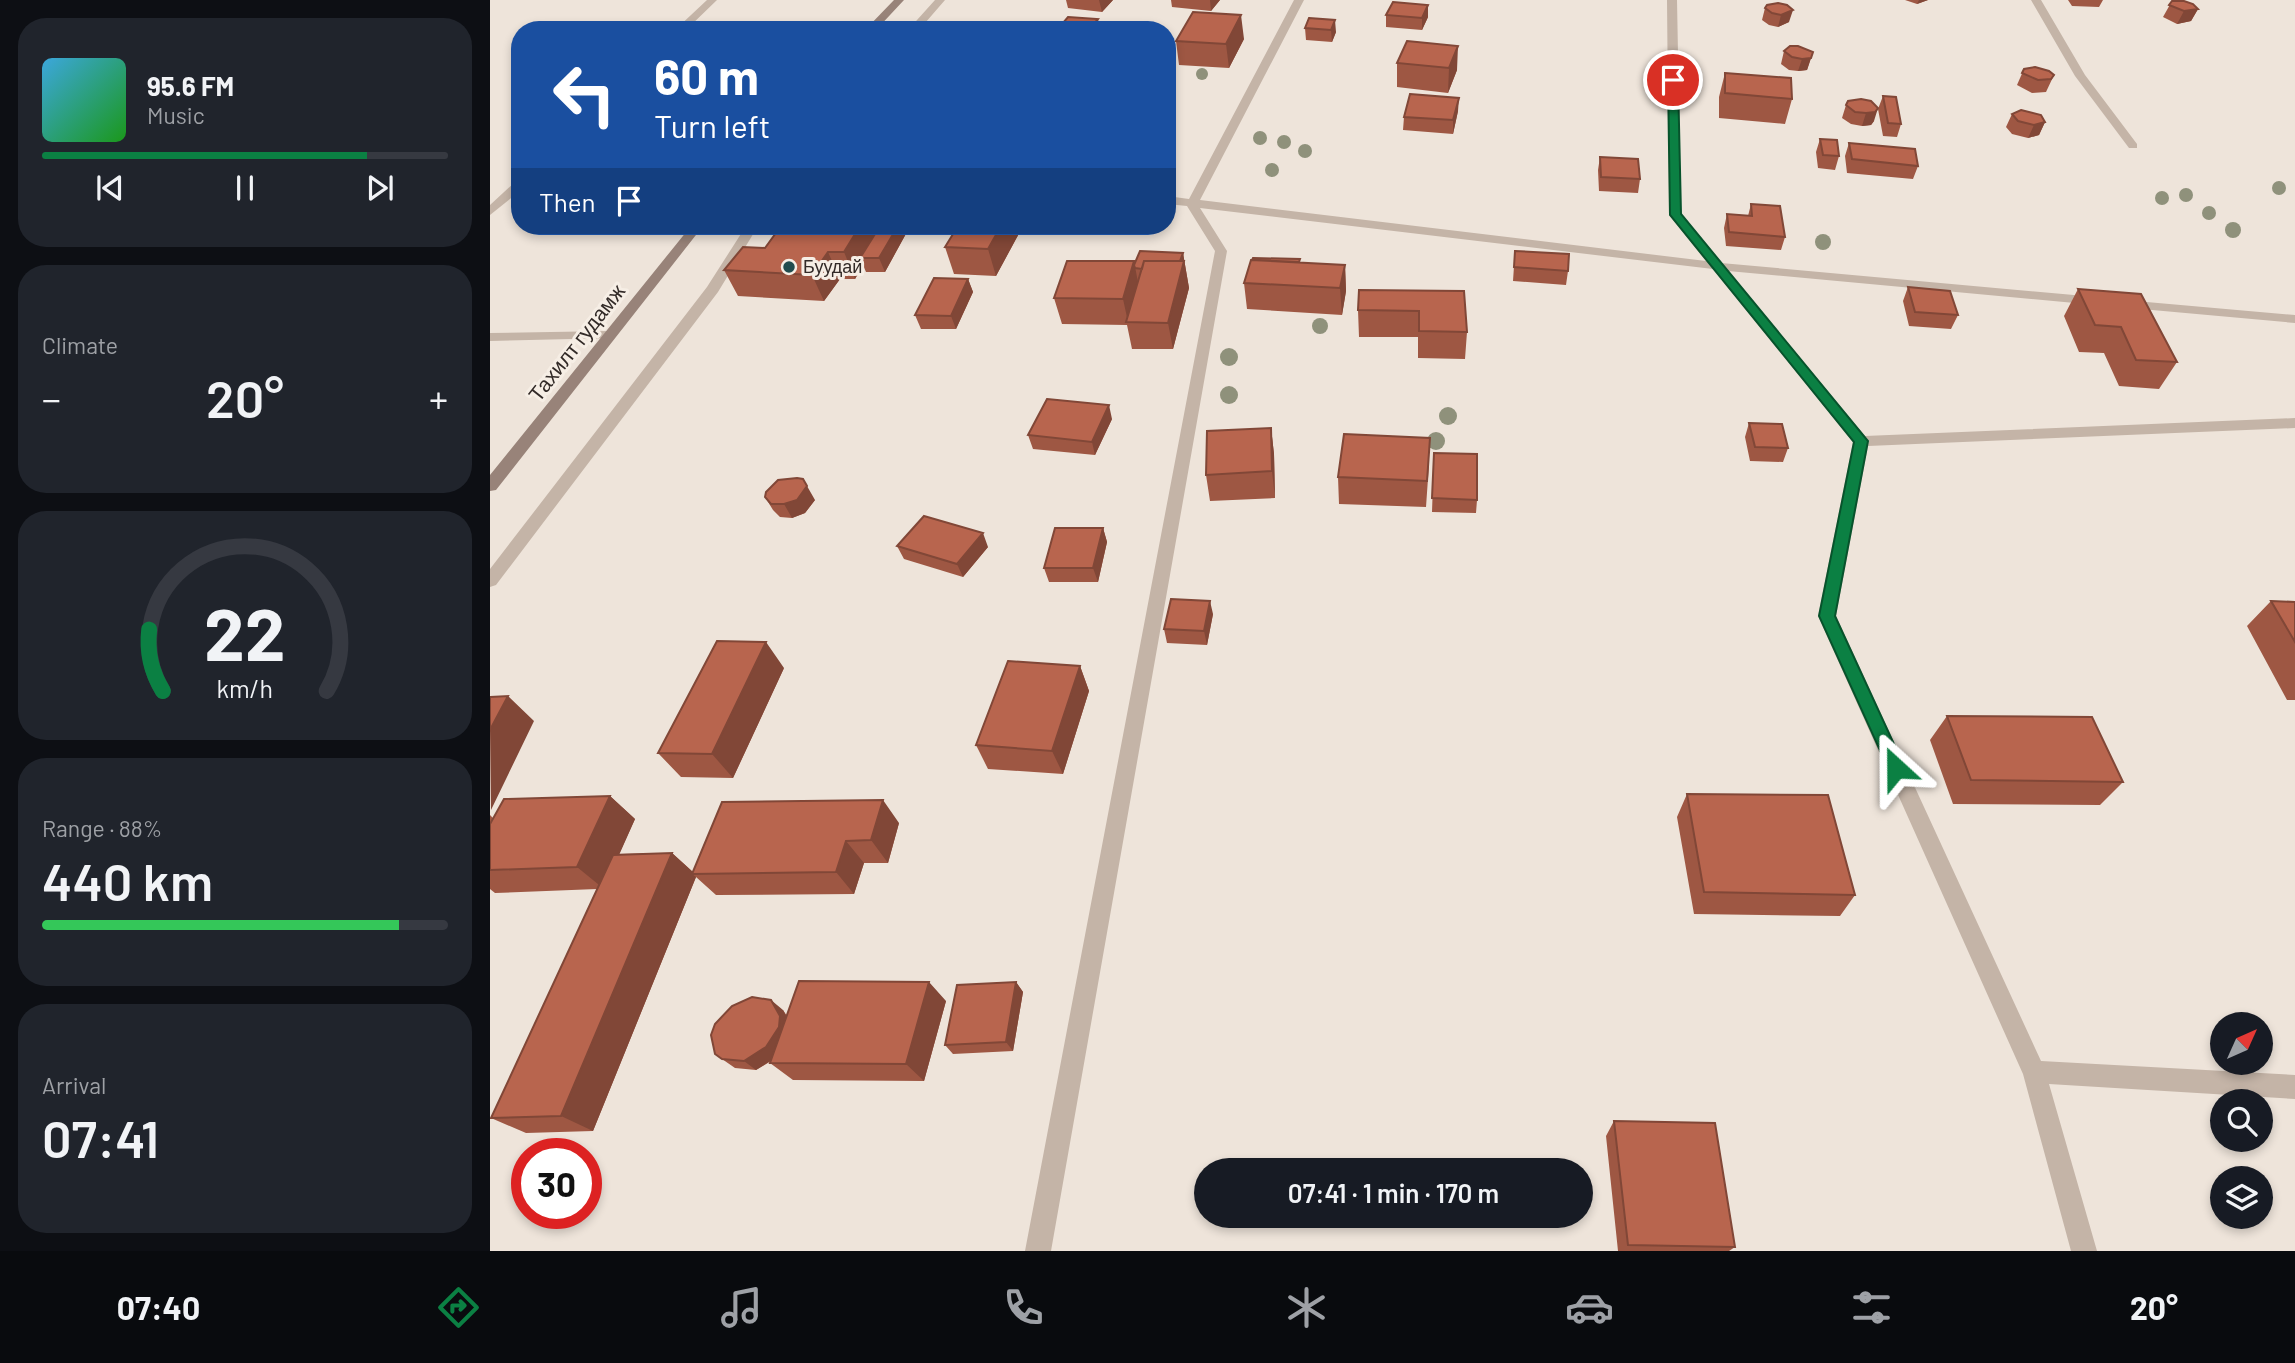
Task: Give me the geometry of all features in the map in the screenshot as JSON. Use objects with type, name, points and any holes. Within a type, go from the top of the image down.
[{"type":"main road","points":[[879,21],[899,0]]},
{"type":"main road","name":"Тахилт гудамж","points":[[490,486],[689,235]]},
{"type":"street","points":[[690,21],[712,0]]},
{"type":"street","points":[[921,21],[940,0]]},
{"type":"street","points":[[1192,204],[1299,0]]},
{"type":"street","points":[[1672,0],[1675,215],[1861,441]]},
{"type":"street","points":[[2036,0],[2080,76],[2133,146]]},
{"type":"street","points":[[490,211],[511,192]]},
{"type":"street","points":[[1176,201],[1716,266],[2295,319]]},
{"type":"street","points":[[1038,1251],[1221,251],[1192,204]]},
{"type":"street","points":[[490,581],[713,289],[746,235]]},
{"type":"street","points":[[490,337],[610,335]]},
{"type":"street","points":[[1861,441],[2295,423]]},
{"type":"street","points":[[1861,441],[1827,616],[2034,1072],[2084,1251]]},
{"type":"street","points":[[2034,1072],[2295,1087]]},
{"type":"building","points":[[2172,1],[2184,1],[2198,9],[2184,11],[2169,5]]},
{"type":"building","points":[[1393,2],[1428,5],[1422,18],[1386,15]]},
{"type":"building","points":[[1778,3],[1793,10],[1781,15],[1765,8]]},
{"type":"building","points":[[1193,12],[1241,15],[1226,44],[1176,41]]},
{"type":"building","points":[[1068,17],[1098,19],[1096,21],[1065,21]]},
{"type":"building","points":[[1309,18],[1335,20],[1331,30],[1305,28]]},
{"type":"building","points":[[1407,41],[1458,46],[1449,68],[1397,63]]},
{"type":"building","points":[[1790,46],[1813,52],[1811,58],[1792,57],[1784,51]]},
{"type":"building","points":[[2035,67],[2054,75],[2051,79],[2038,80],[2022,73],[2024,69]]},
{"type":"building","points":[[1725,73],[1791,78],[1792,99],[1725,93]]},
{"type":"building","points":[[1410,94],[1459,98],[1453,120],[1404,117]]},
{"type":"building","points":[[1883,96],[1896,97],[1901,124],[1888,123]]},
{"type":"building","points":[[1848,101],[1871,101],[1878,108],[1875,112],[1855,112],[1846,105]]},
{"type":"building","points":[[2021,110],[2041,115],[2045,122],[2034,125],[2018,121],[2012,114]]},
{"type":"building","points":[[1820,139],[1837,140],[1839,156],[1823,155]]},
{"type":"building","points":[[1849,143],[1915,149],[1918,166],[1852,159]]},
{"type":"building","points":[[1600,157],[1638,159],[1640,179],[1601,177]]},
{"type":"building","points":[[1751,204],[1780,206],[1785,237],[1729,232],[1727,214],[1752,216]]},
{"type":"building","points":[[774,235],[854,235],[844,252],[828,252],[812,275],[724,270],[743,247],[765,248]]},
{"type":"building","points":[[874,235],[893,235],[879,258],[860,258]]},
{"type":"building","points":[[952,235],[996,235],[988,249],[945,247]]},
{"type":"building","points":[[1140,251],[1183,253],[1180,261],[1144,261],[1142,269],[1135,268],[1134,265]]},
{"type":"building","points":[[1515,251],[1569,254],[1568,271],[1514,267]]},
{"type":"building","points":[[1300,259],[1299,262],[1252,260]]},
{"type":"building","points":[[1251,260],[1345,265],[1340,288],[1244,283]]},
{"type":"building","points":[[1067,261],[1134,261],[1123,299],[1054,298]]},
{"type":"building","points":[[1144,261],[1184,261],[1168,323],[1126,322]]},
{"type":"building","points":[[934,278],[968,279],[951,316],[915,315]]},
{"type":"building","points":[[1908,287],[1950,291],[1958,315],[1915,312]]},
{"type":"building","points":[[2078,289],[2141,294],[2177,362],[2136,360],[2121,327],[2095,325]]},
{"type":"building","points":[[1359,290],[1464,291],[1467,332],[1419,331],[1419,311],[1358,310]]},
{"type":"building","points":[[1047,399],[1109,405],[1092,442],[1028,435]]},
{"type":"building","points":[[1749,423],[1782,424],[1788,448],[1755,447]]},
{"type":"building","points":[[1271,428],[1272,471],[1206,475],[1207,431]]},
{"type":"building","points":[[1344,434],[1430,438],[1427,481],[1338,477]]},
{"type":"building","points":[[1434,453],[1477,454],[1477,500],[1432,498]]},
{"type":"building","points":[[803,479],[807,486],[797,500],[771,504],[765,497],[766,492],[778,480]]},
{"type":"building","points":[[924,516],[983,533],[957,564],[897,546]]},
{"type":"building","points":[[1055,528],[1103,528],[1093,568],[1044,568]]},
{"type":"building","points":[[1171,599],[1210,601],[1204,631],[1164,629]]},
{"type":"building","points":[[2271,601],[2295,602],[2295,642]]},
{"type":"building","points":[[717,641],[766,642],[712,754],[658,753]]},
{"type":"building","points":[[1008,661],[1080,666],[1052,751],[976,745]]},
{"type":"building","points":[[508,696],[490,730],[490,697]]},
{"type":"building","points":[[1947,716],[2092,717],[2123,782],[1971,780]]},
{"type":"building","points":[[1687,794],[1828,795],[1855,895],[1704,892]]},
{"type":"building","points":[[610,796],[577,867],[490,870],[490,824],[504,799]]},
{"type":"building","points":[[883,800],[871,840],[846,841],[836,872],[692,874],[722,802]]},
{"type":"building","points":[[672,853],[561,1116],[491,1118],[613,855]]},
{"type":"building","points":[[799,981],[929,982],[906,1064],[770,1063]]},
{"type":"building","points":[[1016,982],[1006,1042],[945,1045],[957,985]]},
{"type":"building","points":[[752,997],[771,1000],[780,1016],[779,1027],[766,1047],[744,1061],[722,1059],[715,1054],[711,1035],[715,1024],[732,1006]]},
{"type":"building","points":[[1614,1121],[1715,1123],[1735,1247],[1628,1245]]},
{"type":"place","name":"Буудай","points":[[789,267]]},
{"type":"route","points":[[1673,80],[1675,215],[1861,441],[1827,616],[1896,768]]}]
